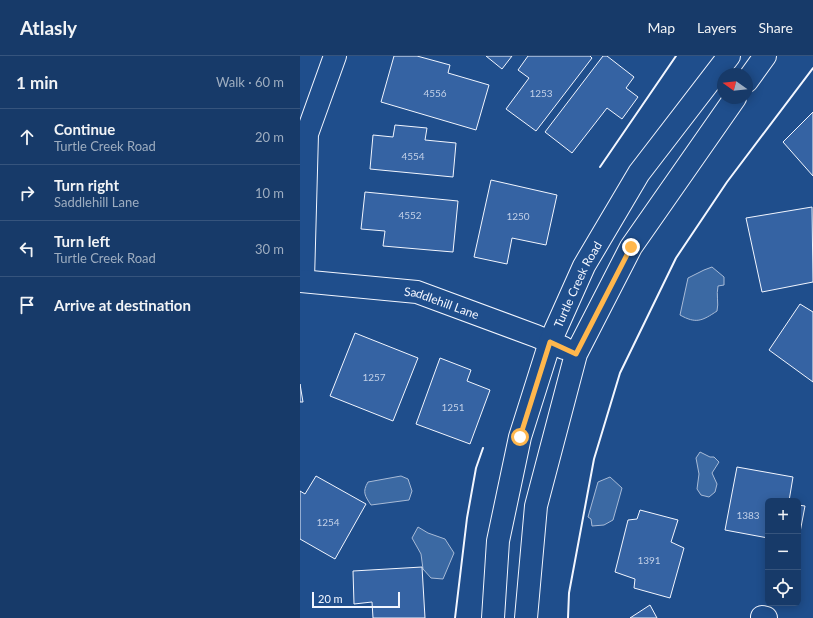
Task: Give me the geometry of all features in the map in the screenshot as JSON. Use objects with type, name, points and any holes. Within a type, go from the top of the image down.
[{"type":"street","points":[[302,280],[307,134],[335,56]]},
{"type":"street","name":"Turtle Creek Road","points":[[493,618],[500,534],[520,437],[550,342],[584,266],[639,173],[729,56]]},
{"type":"street","points":[[753,73],[765,56]]},
{"type":"street","points":[[526,618],[536,506],[576,354],[631,247],[731,104]]},
{"type":"street","name":"Saddlehill Lane","points":[[302,280],[417,292],[550,342],[576,354]]},
{"type":"water","points":[[712,267],[724,277],[724,285],[718,286],[717,311],[699,320],[690,320],[680,315],[688,278]]},
{"type":"water","points":[[700,452],[710,457],[714,457],[719,462],[712,473],[717,484],[715,492],[709,497],[701,495],[697,489],[699,474],[696,458]]},
{"type":"water","points":[[401,476],[408,479],[412,491],[409,500],[371,505],[365,494],[365,489],[368,482]]},
{"type":"water","points":[[610,477],[622,488],[613,520],[604,525],[592,526],[591,519],[588,517],[598,482]]},
{"type":"water","points":[[418,527],[428,533],[445,539],[454,553],[443,579],[431,578],[423,569],[421,554],[412,538]]},
{"type":"building","points":[[394,56],[417,56],[450,65],[448,73],[489,85],[476,130],[381,102]]},
{"type":"building","points":[[486,56],[512,56],[502,69]]},
{"type":"building","points":[[528,56],[590,56],[592,58],[536,131],[506,109],[529,78],[518,70]]},
{"type":"building","points":[[603,56],[607,56],[634,77],[626,88],[638,97],[622,119],[607,108],[572,153],[545,132]]},
{"type":"building","points":[[813,112],[813,176],[783,142]]},
{"type":"building","points":[[395,125],[427,128],[425,140],[456,143],[453,177],[370,169],[373,135],[393,137]]},
{"type":"building","points":[[491,180],[557,195],[546,245],[512,238],[507,264],[474,257]]},
{"type":"building","points":[[365,192],[458,201],[453,252],[383,246],[385,231],[361,229]]},
{"type":"building","points":[[812,207],[813,282],[762,292],[746,218]]},
{"type":"building","points":[[800,304],[813,312],[813,382],[769,350]]},
{"type":"building","points":[[355,333],[418,358],[393,421],[330,396]]},
{"type":"building","points":[[440,358],[471,370],[467,381],[490,390],[470,444],[416,424]]},
{"type":"building","points":[[300,384],[303,402],[300,402]]},
{"type":"building","points":[[737,467],[793,477],[790,498],[765,498],[765,537],[725,530]]},
{"type":"building","points":[[316,476],[366,504],[335,559],[300,539],[300,491],[305,494]]},
{"type":"building","points":[[801,505],[805,506],[801,527]]},
{"type":"building","points":[[640,510],[678,520],[671,542],[684,548],[670,598],[634,588],[635,579],[615,572],[628,520],[637,519]]},
{"type":"building","points":[[422,567],[425,618],[373,618],[372,602],[354,604],[353,571]]},
{"type":"building","points":[[650,605],[657,618],[630,618]]},
{"type":"wall","points":[[600,167],[676,56]]},
{"type":"wall","points":[[568,618],[569,593],[594,459],[620,373],[676,258],[727,182],[813,68]]},
{"type":"wall","points":[[455,618],[467,518],[476,468],[483,448]]},
{"type":"route","points":[[520,437],[550,342],[576,354],[631,247]]}]
